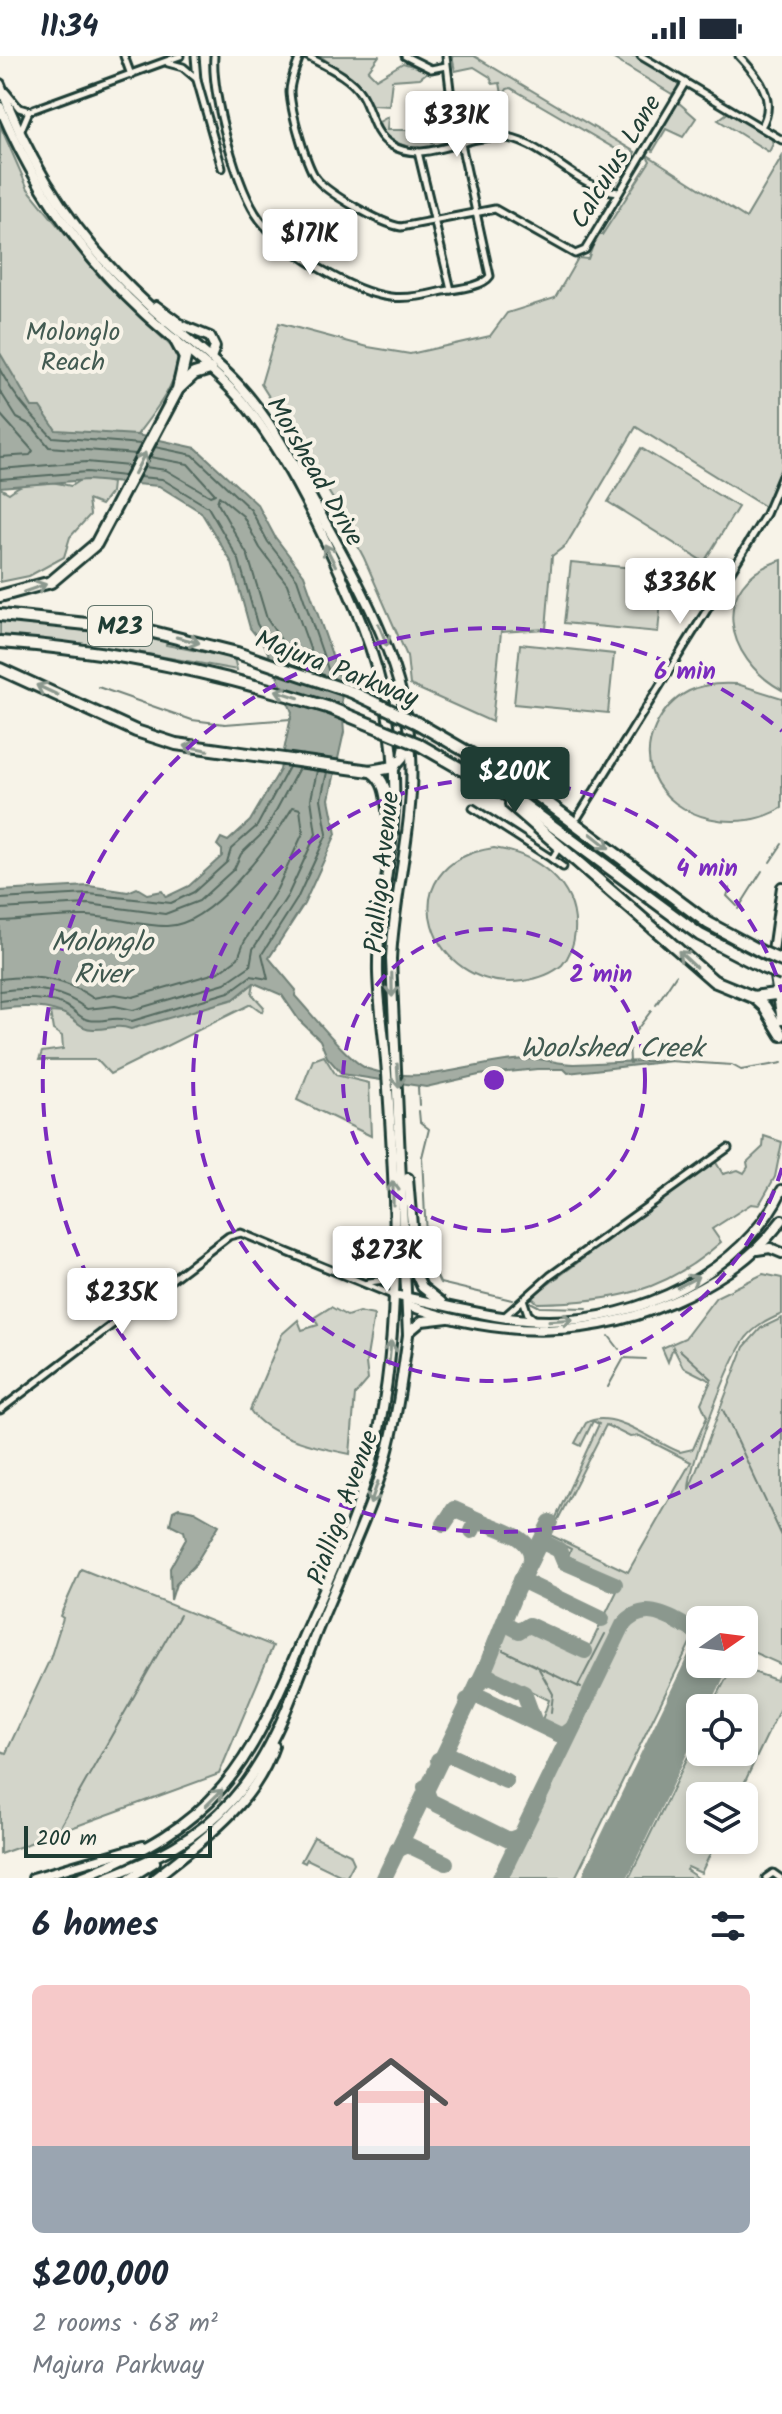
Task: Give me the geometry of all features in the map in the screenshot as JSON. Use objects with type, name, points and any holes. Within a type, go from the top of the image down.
[{"type":"highway","points":[[0,596],[31,590],[67,572],[96,544],[178,389],[185,357],[176,341]]},
{"type":"highway","points":[[178,389],[210,364]]},
{"type":"highway","name":"Majura Parkway","points":[[0,615],[145,630],[237,653],[352,692],[417,723],[521,783],[708,923],[782,961]]},
{"type":"highway","name":"Majura Parkway","points":[[0,642],[148,658],[243,680],[330,708],[418,744],[541,817],[700,935],[762,967],[779,985]]},
{"type":"highway","points":[[0,669],[155,738],[197,749],[394,773]]},
{"type":"highway","points":[[461,767],[545,831],[709,978],[753,997],[765,1007],[782,1035]]},
{"type":"highway","points":[[370,771],[385,787],[386,812],[392,833]]},
{"type":"highway","points":[[753,997],[779,985]]},
{"type":"main road","name":"Morshead Drive","points":[[0,84],[20,135],[58,200],[131,289],[210,364],[267,437],[347,589],[379,679],[394,773]]},
{"type":"main road","name":"Morshead Drive","points":[[0,107],[32,173],[74,236],[127,297],[176,341],[201,361],[231,376],[277,435],[366,599],[388,647],[407,729],[411,768]]},
{"type":"main road","points":[[131,289],[183,326],[210,337],[215,347],[210,364]]},
{"type":"main road","points":[[394,773],[404,754],[407,729]]},
{"type":"main road","name":"Pialligo Avenue","points":[[105,1878],[165,1854],[196,1834],[234,1798],[280,1726],[379,1480],[396,1416],[408,1335],[392,935],[411,768]]},
{"type":"main road","name":"Pialligo Avenue","points":[[78,1878],[133,1855],[188,1821],[224,1788],[248,1757],[283,1686],[340,1552],[369,1471],[386,1386],[393,1295],[389,1106],[378,959],[392,833],[394,773]]},
{"type":"main road","points":[[782,887],[774,929],[782,1020]]},
{"type":"main road","points":[[402,1142],[410,1193],[416,1274],[422,1287],[445,1305]]},
{"type":"main road","points":[[409,1302],[535,1320],[583,1318],[650,1301],[731,1256],[770,1215],[782,1190]]},
{"type":"main road","points":[[393,1295],[452,1317],[537,1331],[608,1325],[645,1314],[707,1284],[757,1250],[781,1226],[770,1215]]},
{"type":"main road","points":[[757,1250],[767,1248],[782,1253]]},
{"type":"main road","points":[[408,1335],[419,1322],[452,1317]]},
{"type":"main road","points":[[155,1878],[206,1840],[233,1812],[266,1765],[280,1726]]},
{"type":"main road","points":[[33,1878],[151,1844]]},
{"type":"main road","points":[[130,1878],[165,1854]]},
{"type":"street","points":[[124,56],[131,75]]},
{"type":"street","points":[[20,135],[23,119],[29,111],[180,56]]},
{"type":"street","points":[[195,56],[197,80],[222,168]]},
{"type":"street","points":[[214,56],[214,88],[218,105],[245,193],[258,217],[285,246],[358,288],[375,294],[418,297],[487,280],[490,268],[446,56]]},
{"type":"street","points":[[300,56],[290,93],[316,178],[386,223],[401,227],[477,212]]},
{"type":"street","points":[[307,56],[347,79],[360,92],[383,139],[399,149],[418,152],[490,137],[512,139],[594,185],[619,192]]},
{"type":"street","points":[[405,56],[431,69],[446,66]]},
{"type":"street","points":[[641,56],[782,140]]},
{"type":"street","points":[[739,56],[769,99],[769,113],[761,128]]},
{"type":"street","points":[[167,63],[183,67],[197,80]]},
{"type":"street","name":"Calculus Lane","points":[[477,212],[499,210],[575,254],[585,250],[685,83]]},
{"type":"street","points":[[0,84],[19,108],[29,111]]},
{"type":"street","points":[[203,100],[218,105]]},
{"type":"street","points":[[418,152],[451,290]]},
{"type":"street","points":[[578,817],[766,514],[782,476]]},
{"type":"street","points":[[473,808],[563,867]]},
{"type":"street","points":[[552,859],[558,849]]},
{"type":"street","points":[[504,1316],[550,1276],[728,1148]]},
{"type":"street","points":[[0,1410],[229,1236],[241,1233],[255,1235],[393,1295]]},
{"type":"street","points":[[364,1282],[384,1280],[393,1271]]},
{"type":"street","points":[[524,1301],[525,1310],[535,1320]]},
{"type":"street","points":[[766,1878],[772,1873],[780,1878]]},
{"type":"green space","points":[[320,56],[379,56],[368,71],[376,79],[403,63],[429,71],[420,78],[392,80],[389,106],[372,105],[355,81]]},
{"type":"green space","points":[[452,56],[474,56],[635,152],[619,186],[611,187],[598,179],[600,176],[615,184],[629,157],[511,88],[507,89],[497,107],[495,96],[502,94],[500,83],[493,84],[490,77],[474,67],[455,71]]},
{"type":"green space","points":[[609,56],[635,56],[677,81],[679,87],[672,94]]},
{"type":"green space","points":[[678,102],[696,118],[683,137],[666,129],[653,151],[650,148]]},
{"type":"green space","points":[[729,112],[771,137],[773,144],[769,152],[718,120]]},
{"type":"green space","points":[[388,117],[387,130],[431,130],[432,144],[432,127],[439,119],[452,120],[456,137],[448,144],[428,149],[407,146],[387,137],[380,130],[379,122]]},
{"type":"green space","name":"Molonglo Reach","points":[[0,125],[28,189],[102,280],[176,351],[177,362],[171,384],[137,435],[0,444]]},
{"type":"green space","points":[[646,154],[746,218],[782,157],[782,465],[765,507],[636,427],[566,545],[552,556],[546,629],[501,632],[492,722],[410,685],[407,656],[364,558],[333,499],[261,384],[279,323],[368,347],[410,354],[490,336],[507,313],[555,298],[578,258],[588,259],[597,235],[602,235],[650,161]]},
{"type":"green space","points":[[641,448],[738,507],[704,562],[608,502]]},
{"type":"green space","points":[[86,476],[112,483],[111,492],[101,505],[88,500],[90,515],[70,537],[64,557],[29,576],[0,582],[0,488],[9,493],[24,484],[38,481],[71,486]]},
{"type":"green space","points":[[782,560],[782,690],[747,660],[732,622],[734,603],[743,585],[758,571]]},
{"type":"green space","points":[[571,562],[664,571],[658,632],[564,623]]},
{"type":"green space","points":[[0,620],[167,641],[166,645],[234,658],[237,670],[137,652],[0,638]]},
{"type":"green space","points":[[520,644],[614,654],[608,713],[514,704]]},
{"type":"green space","points":[[737,684],[782,698],[782,808],[766,816],[729,821],[692,813],[676,804],[653,775],[649,751],[661,716],[679,698],[700,687]]},
{"type":"green space","points":[[494,848],[510,851],[539,865],[552,874],[570,899],[575,931],[571,949],[562,965],[544,976],[523,981],[490,980],[463,968],[444,949],[432,925],[430,900],[439,877],[460,859]]},
{"type":"green space","points":[[254,983],[252,994],[264,1007],[262,1012],[251,1004],[110,1074],[97,1060],[39,1060],[42,1052],[63,1049],[62,1036],[53,1030],[50,1012],[63,1013],[95,1029],[233,999]]},
{"type":"green space","points":[[324,1056],[336,1075],[369,1083],[371,1136],[297,1100],[313,1060]]},
{"type":"green space","points":[[764,1136],[782,1142],[775,1177],[759,1205],[751,1204],[712,1229],[721,1242],[700,1259],[658,1283],[613,1297],[538,1303],[531,1297],[715,1161],[723,1174],[738,1170],[744,1173],[747,1162],[763,1147]]},
{"type":"green space","points":[[763,1274],[782,1278],[782,1314],[754,1330],[739,1350],[703,1436],[689,1490],[744,1347],[761,1328],[782,1318],[782,1665],[758,1654],[758,1606],[686,1606],[686,1623],[655,1608],[631,1611],[620,1623],[566,1727],[560,1728],[542,1720],[549,1700],[487,1670],[506,1629],[518,1635],[528,1630],[585,1656],[621,1583],[568,1556],[571,1549],[547,1537],[599,1424],[593,1421],[581,1446],[575,1443],[586,1423],[597,1419],[634,1428],[680,1452],[693,1449],[707,1417],[701,1403],[711,1381],[683,1367],[673,1347],[668,1362],[662,1348],[685,1338],[716,1297]],"holes":[[[606,1425],[630,1437],[640,1436],[691,1462],[628,1572],[550,1535]]]},
{"type":"green space","points":[[331,1307],[347,1316],[359,1312],[374,1315],[366,1363],[368,1380],[355,1395],[350,1454],[309,1445],[281,1434],[268,1427],[250,1410],[282,1334],[298,1320],[302,1330],[318,1325],[315,1317]]},
{"type":"green space","points":[[81,1569],[273,1646],[219,1774],[0,1854],[0,1751],[6,1753],[50,1659],[63,1618],[60,1616]]},
{"type":"green space","points":[[650,1614],[686,1631],[686,1651],[575,1878],[505,1878],[621,1632],[632,1618]]},
{"type":"green space","points":[[782,1669],[782,1704],[758,1754],[758,1694],[718,1694],[726,1678],[758,1678],[758,1674],[776,1680]]},
{"type":"green space","points":[[686,1761],[686,1766],[752,1766],[745,1782],[686,1782],[686,1854],[710,1854],[701,1873],[688,1867],[686,1870],[698,1878],[629,1878]]},
{"type":"green space","points":[[314,1837],[350,1854],[354,1863],[346,1878],[307,1859],[305,1863],[301,1861]]},
{"type":"water","name":"Molonglo River","points":[[0,353],[32,407],[40,407],[56,430],[137,435],[196,448],[258,505],[275,537],[304,575],[340,678],[344,732],[329,799],[336,834],[304,904],[269,958],[296,990],[295,996],[341,1048],[368,1069],[411,1075],[516,1060],[537,1059],[574,1064],[672,1061],[568,1073],[564,1069],[537,1069],[479,1075],[426,1087],[342,1074],[327,1057],[320,1040],[299,1020],[282,995],[254,983],[234,999],[131,1029],[90,1029],[66,1015],[47,1009],[0,1009],[0,891],[89,886],[128,892],[137,888],[147,894],[162,891],[166,897],[189,886],[222,856],[222,850],[217,845],[221,838],[228,841],[250,821],[280,770],[292,712],[266,648],[250,628],[232,563],[201,512],[159,486],[87,480],[0,487]]},
{"type":"water","points":[[179,1508],[194,1511],[219,1525],[194,1566],[176,1584],[171,1600],[170,1568],[186,1539],[184,1531],[170,1524],[173,1511]]},
{"type":"waterway","points":[[98,687],[192,720],[225,724],[291,719]]},
{"type":"waterway","points":[[770,862],[782,844]]},
{"type":"waterway","points":[[738,909],[762,871]]},
{"type":"waterway","points":[[730,888],[727,896],[737,906]]},
{"type":"waterway","points":[[656,1005],[676,975]]},
{"type":"waterway","points":[[630,1063],[629,1040],[651,1011]]},
{"type":"waterway","name":"Woolshed Creek","points":[[669,1061],[732,1065],[741,1070],[782,1063]]},
{"type":"waterway","points":[[418,1087],[419,1105]]},
{"type":"waterway","points":[[419,1111],[420,1122],[429,1129],[422,1157],[427,1256],[440,1283],[512,1300]]},
{"type":"waterway","points":[[530,1302],[540,1307],[587,1308]]},
{"type":"waterway","points":[[609,1336],[619,1349]]},
{"type":"waterway","points":[[680,1350],[712,1379]]},
{"type":"waterway","points":[[608,1387],[624,1358],[646,1359]]},
{"type":"waterway","points":[[723,1410],[782,1536]]},
{"type":"waterway","points":[[54,1837],[180,1615]]},
{"type":"waterway","points":[[578,1686],[605,1634]]},
{"type":"waterway","points":[[503,1650],[581,1688]]},
{"type":"waterway","points":[[539,1669],[553,1694],[551,1712]]},
{"type":"taxiway","points":[[444,1524],[454,1509],[483,1522]]},
{"type":"taxiway","points":[[472,1531],[476,1523],[483,1522],[514,1535],[527,1545],[531,1560]]},
{"type":"taxiway","points":[[384,1878],[485,1669],[516,1591],[550,1522]]},
{"type":"taxiway","points":[[541,1541],[559,1550],[564,1562],[615,1584]]},
{"type":"taxiway","points":[[521,1580],[602,1619]]},
{"type":"taxiway","points":[[500,1878],[623,1625],[632,1617],[651,1612],[686,1627]]},
{"type":"taxiway","points":[[504,1623],[519,1631],[529,1625],[585,1651]]},
{"type":"taxiway","points":[[477,1684],[490,1677],[524,1693],[535,1723]]},
{"type":"taxiway","points":[[467,1700],[479,1696],[558,1734],[564,1735],[572,1729]]},
{"type":"taxiway","points":[[438,1760],[450,1755],[506,1781]]},
{"type":"taxiway","points":[[425,1787],[430,1801],[509,1840],[520,1836]]},
{"type":"taxiway","points":[[397,1850],[408,1845],[446,1863]]},
{"type":"runway","points":[[604,1878],[700,1678]]}]
